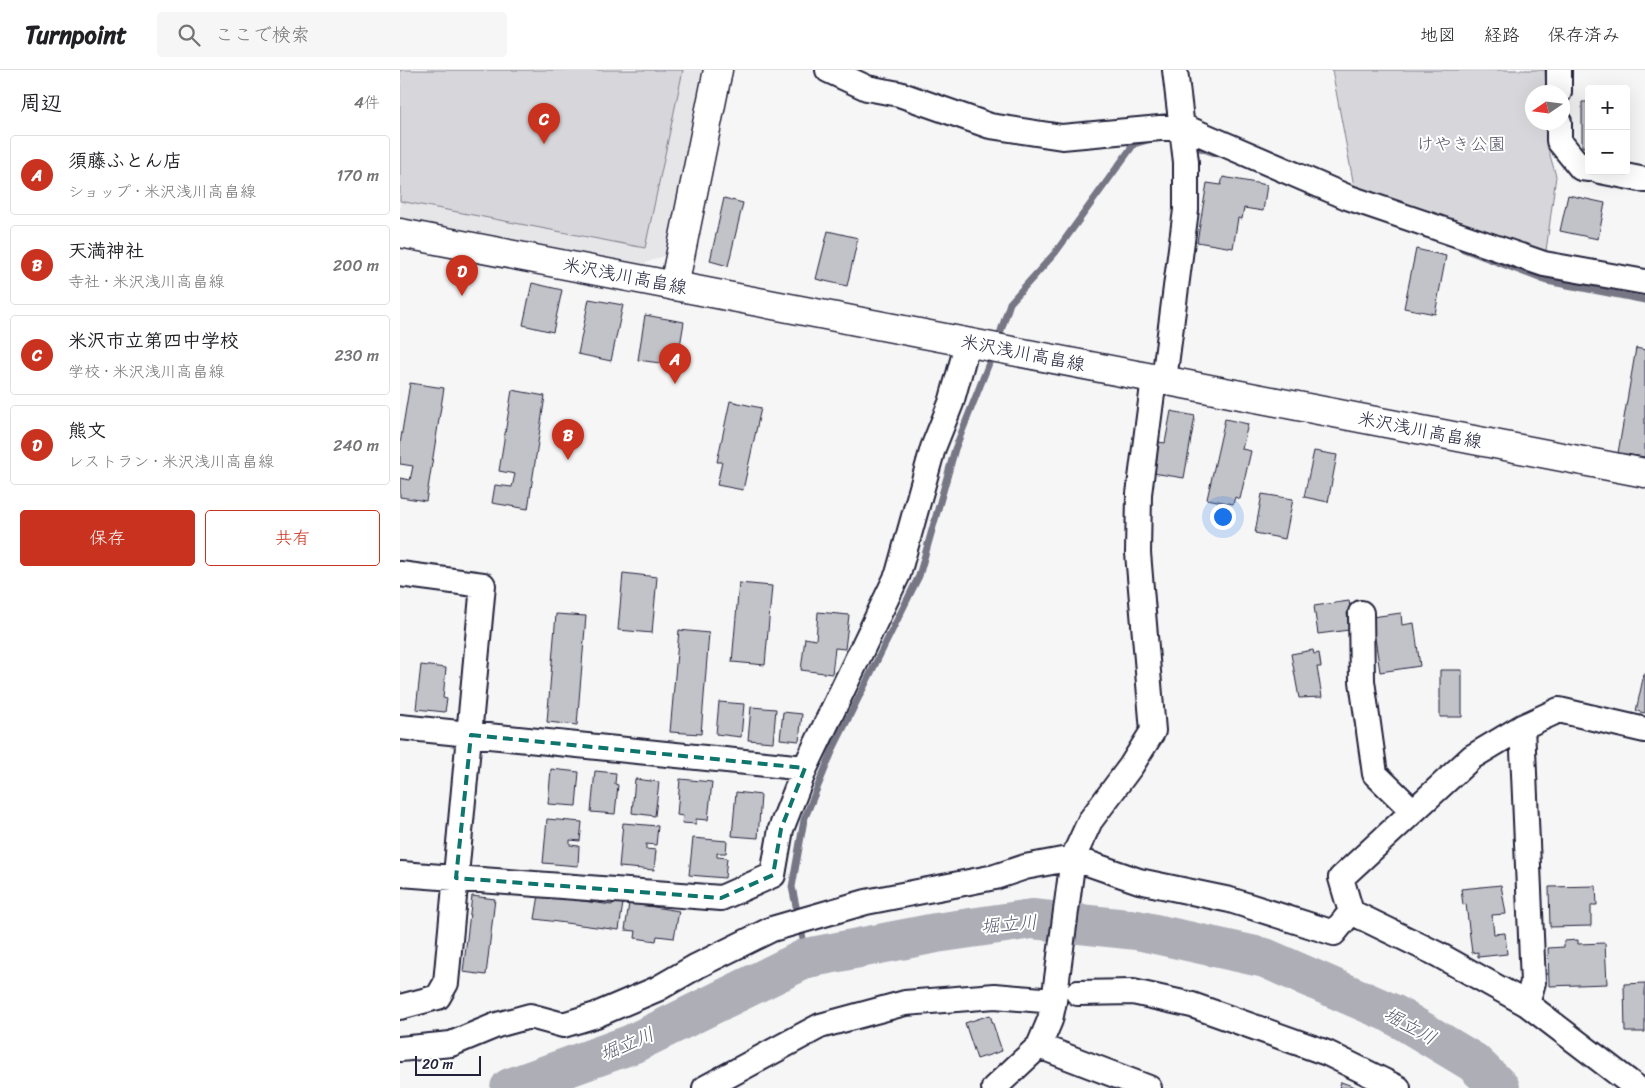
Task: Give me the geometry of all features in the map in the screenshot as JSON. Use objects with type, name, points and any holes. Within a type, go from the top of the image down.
[{"type":"main road","points":[[674,286],[718,70]]},
{"type":"main road","name":"米沢浅川高畠線","points":[[400,233],[1645,473]]},
{"type":"street","points":[[828,70],[867,88],[899,94],[990,126],[1062,137],[1182,130],[1347,197],[1544,264],[1645,282]]},
{"type":"street","points":[[994,1088],[1039,1046],[1050,1020],[1055,994],[1073,858],[1090,820],[1131,766],[1153,731],[1138,553],[1139,494],[1186,210],[1186,162],[1175,70]]},
{"type":"street","points":[[1559,70],[1559,85]]},
{"type":"street","points":[[1559,130],[1559,141],[1581,168],[1585,168]]},
{"type":"street","points":[[1620,175],[1645,180]]},
{"type":"street","points":[[401,874],[721,898],[773,875],[781,829],[805,768],[898,574],[927,466],[951,403],[968,342]]},
{"type":"street","points":[[400,574],[484,585],[446,983],[438,997],[400,1007]]},
{"type":"street","points":[[1361,613],[1362,681],[1375,774],[1413,811]]},
{"type":"street","points":[[1637,1088],[1527,1004],[1439,955],[1351,912],[1341,878],[1472,757],[1522,727],[1559,710],[1645,730]]},
{"type":"street","points":[[400,727],[805,768]]},
{"type":"street","points":[[1522,727],[1533,982],[1527,1004]]},
{"type":"street","points":[[400,1049],[451,1044],[497,1025],[530,1016],[563,1025],[596,1015],[657,989],[697,966],[772,929],[866,902],[995,877],[1025,867],[1073,858],[1139,881],[1230,900],[1334,933],[1351,912]]},
{"type":"street","points":[[1078,993],[1133,992],[1192,1004],[1327,1054],[1398,1088]]},
{"type":"street","points":[[705,1088],[820,1026],[905,1003],[995,996],[1055,994]]},
{"type":"street","points":[[1039,1046],[1149,1088]]},
{"type":"highlighted area","points":[[471,735],[805,768],[781,829],[773,875],[721,898],[456,878]]},
{"type":"shaded area","points":[[400,70],[702,70],[666,255],[643,264],[400,218]]},
{"type":"green space","points":[[400,70],[683,70],[645,248],[400,201]]},
{"type":"green space","name":"けやき公園","points":[[1332,70],[1545,70],[1546,85],[1525,85],[1525,130],[1548,130],[1549,152],[1556,176],[1546,251],[1354,186]]},
{"type":"building","points":[[1582,102],[1585,102],[1585,147],[1582,147]]},
{"type":"building","points":[[1223,177],[1267,185],[1263,211],[1244,208],[1242,219],[1238,218],[1233,248],[1197,242],[1207,183],[1221,185]]},
{"type":"building","points":[[1568,195],[1605,203],[1598,239],[1560,231]]},
{"type":"building","points":[[724,198],[743,203],[728,266],[710,261]]},
{"type":"building","points":[[828,231],[858,238],[847,286],[816,279]]},
{"type":"building","points":[[1416,249],[1446,256],[1435,314],[1404,308]]},
{"type":"building","points":[[532,283],[562,290],[553,332],[523,325]]},
{"type":"building","points":[[589,299],[623,305],[611,361],[578,354]]},
{"type":"building","points":[[645,315],[684,322],[680,346],[670,344],[667,364],[638,360]]},
{"type":"building","points":[[1636,348],[1645,350],[1645,457],[1618,453]]},
{"type":"building","points":[[410,383],[444,388],[426,501],[400,497],[400,478],[410,480],[413,466],[400,464],[400,444]]},
{"type":"building","points":[[512,390],[545,396],[528,509],[492,503],[495,485],[512,487],[515,474],[499,471]]},
{"type":"building","points":[[730,401],[761,408],[743,490],[717,485],[722,462],[717,462]]},
{"type":"building","points":[[1171,411],[1195,416],[1184,478],[1153,473],[1158,442],[1165,443]]},
{"type":"building","points":[[1225,419],[1248,424],[1242,449],[1251,451],[1240,499],[1235,497],[1233,504],[1207,499]]},
{"type":"building","points":[[1314,451],[1337,455],[1328,502],[1304,497]]},
{"type":"building","points":[[1262,494],[1293,499],[1285,539],[1255,533]]},
{"type":"building","points":[[623,573],[657,577],[652,633],[618,630]]},
{"type":"building","points":[[739,583],[772,586],[765,665],[732,662]]},
{"type":"building","points":[[1349,601],[1351,612],[1347,613],[1349,630],[1318,634],[1314,606]]},
{"type":"building","points":[[818,612],[849,615],[845,649],[835,648],[832,674],[801,670],[805,638],[816,640]]},
{"type":"building","points":[[1401,613],[1402,625],[1414,623],[1420,666],[1380,672],[1372,617]]},
{"type":"building","points":[[556,614],[586,616],[577,725],[547,722]]},
{"type":"building","points":[[679,630],[709,633],[701,734],[670,732]]},
{"type":"building","points":[[1313,650],[1314,654],[1319,653],[1321,667],[1317,667],[1322,697],[1299,698],[1291,654]]},
{"type":"building","points":[[421,665],[446,668],[443,698],[447,699],[445,712],[416,709]]},
{"type":"building","points":[[1440,670],[1462,670],[1462,717],[1440,717]]},
{"type":"building","points":[[1645,674],[1645,713],[1636,711]]},
{"type":"building","points":[[719,702],[744,704],[741,737],[716,734]]},
{"type":"building","points":[[751,707],[776,709],[773,742],[748,740]]},
{"type":"building","points":[[783,712],[802,714],[799,741],[780,739]]},
{"type":"building","points":[[551,769],[579,772],[576,806],[548,804]]},
{"type":"building","points":[[595,771],[616,773],[615,784],[618,785],[615,814],[591,812]]},
{"type":"building","points":[[635,779],[659,782],[655,816],[632,813]]},
{"type":"building","points":[[680,779],[712,782],[708,820],[696,819],[696,824],[682,823],[683,816],[677,815]]},
{"type":"building","points":[[736,792],[761,795],[758,838],[732,836]]},
{"type":"building","points":[[547,819],[582,822],[580,841],[570,840],[570,845],[579,846],[578,866],[543,863]]},
{"type":"building","points":[[623,823],[658,826],[656,845],[646,844],[646,849],[656,850],[654,870],[619,867]]},
{"type":"building","points":[[693,838],[727,841],[726,853],[717,853],[717,857],[727,858],[725,878],[689,875]]},
{"type":"building","points":[[1501,885],[1506,914],[1492,915],[1494,934],[1505,933],[1507,954],[1478,957],[1478,952],[1472,953],[1466,904],[1463,905],[1461,889]]},
{"type":"building","points":[[1596,886],[1597,905],[1591,905],[1591,926],[1550,927],[1549,887]]},
{"type":"building","points":[[539,895],[612,905],[613,902],[623,903],[619,930],[535,919]]},
{"type":"building","points":[[472,896],[495,899],[486,975],[463,972]]},
{"type":"building","points":[[629,903],[679,911],[674,938],[657,936],[656,941],[635,938],[636,931],[625,930]]},
{"type":"building","points":[[1578,940],[1578,944],[1605,943],[1607,984],[1549,986],[1548,948],[1564,947],[1564,941]]},
{"type":"building","points":[[1645,983],[1645,1032],[1625,1032],[1624,984]]},
{"type":"building","points":[[990,1015],[1002,1051],[977,1059],[965,1023]]},
{"type":"building","points":[[1341,1082],[1358,1088],[1339,1088]]},
{"type":"waterway","points":[[997,343],[1010,303],[1055,253],[1134,144],[1151,139]]},
{"type":"waterway","points":[[1188,144],[1218,154]]},
{"type":"waterway","points":[[1461,248],[1547,281],[1645,300]]},
{"type":"waterway","points":[[807,958],[792,887],[804,820],[834,747],[919,576],[955,449],[993,353]]},
{"type":"waterway","name":"堀立川","points":[[510,1088],[632,1044],[807,958],[936,933],[1032,919],[1137,930],[1265,958],[1393,1014],[1473,1062],[1500,1088]]},
{"type":"place","name":"米沢市立第四中学校","points":[[544,144]]},
{"type":"place","name":"熊文","points":[[462,296]]},
{"type":"place","name":"須藤ふとん店","points":[[675,384]]},
{"type":"place","name":"天満神社","points":[[568,460]]}]
